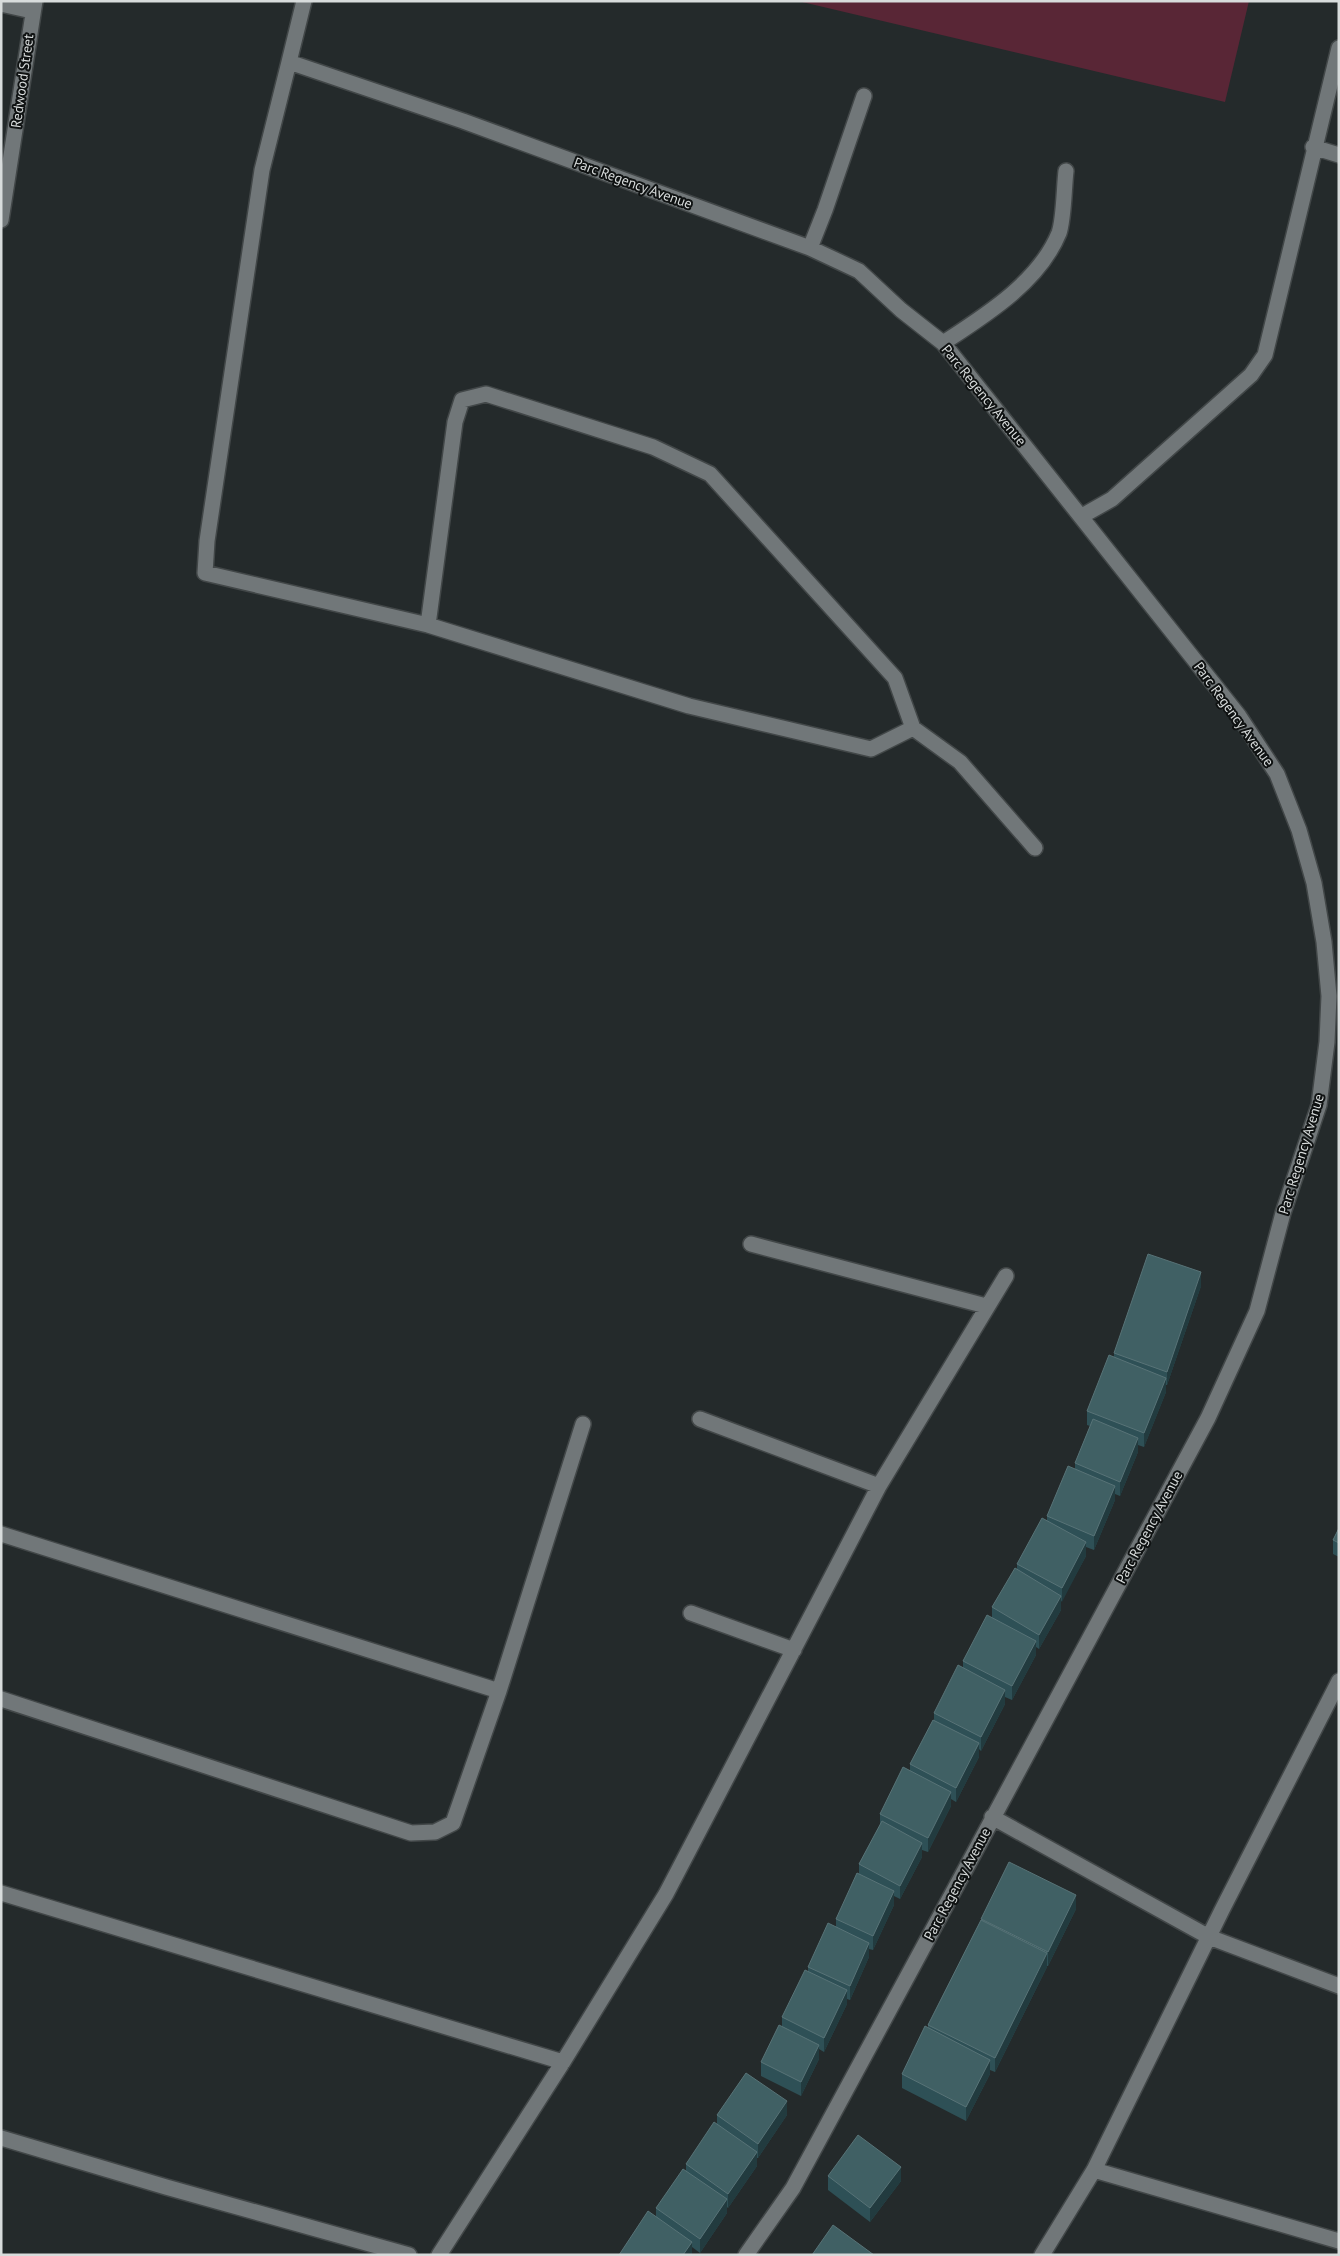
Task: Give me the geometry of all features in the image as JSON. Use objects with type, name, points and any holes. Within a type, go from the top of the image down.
[{"type":"street","points":[[304,1],[262,170],[207,541],[205,573],[428,625],[688,706],[870,749],[913,728]]},
{"type":"street","points":[[1,4],[33,6]]},
{"type":"street","name":"Redwood Street","points":[[1,220],[33,6]]},
{"type":"street","points":[[1082,516],[1112,499],[1134,480],[1251,376],[1265,355],[1339,48]]},
{"type":"street","name":"Parc Regency Avenue","points":[[289,62],[472,124],[810,248],[859,271],[901,310],[943,343],[1239,716],[1277,774],[1300,830],[1314,882],[1324,942],[1329,996],[1327,1042],[1319,1105],[1283,1213],[1256,1311],[1208,1418],[792,2188],[746,2255]]},
{"type":"street","points":[[810,248],[864,96]]},
{"type":"street","points":[[1314,148],[1339,155]]},
{"type":"street","points":[[943,343],[1016,290],[1041,261],[1059,232],[1066,172]]},
{"type":"street","points":[[428,625],[455,422],[462,400],[486,394],[653,447],[710,474],[894,678],[913,728],[960,762],[1036,848]]},
{"type":"street","points":[[751,1244],[986,1306]]},
{"type":"street","points":[[439,2255],[563,2062],[666,1894],[879,1486],[986,1306],[1006,1276]]},
{"type":"street","points":[[700,1419],[879,1486]]},
{"type":"street","points":[[1,1699],[411,1833],[435,1832],[453,1823],[499,1691],[583,1424]]},
{"type":"street","points":[[1,1534],[499,1691]]},
{"type":"street","points":[[691,1613],[794,1650]]},
{"type":"street","points":[[1042,2255],[1094,2170],[1339,1680]]},
{"type":"street","points":[[992,1817],[1209,1937],[1339,1986]]},
{"type":"street","points":[[1,1892],[563,2062]]},
{"type":"street","points":[[1,2138],[166,2187],[409,2255]]},
{"type":"street","points":[[1094,2170],[1339,2241]]},
{"type":"shaded area","points":[[798,1],[1249,1],[1225,102]]},
{"type":"building","points":[[1148,1254],[1201,1272],[1167,1372],[1114,1353]]},
{"type":"building","points":[[1109,1355],[1166,1378],[1144,1433],[1087,1411]]},
{"type":"building","points":[[1093,1419],[1138,1438],[1120,1482],[1075,1463]]},
{"type":"building","points":[[1068,1466],[1115,1486],[1094,1536],[1047,1516]]},
{"type":"building","points":[[1042,1518],[1086,1542],[1062,1588],[1017,1564]]},
{"type":"building","points":[[1339,1528],[1339,1543],[1333,1540]]},
{"type":"building","points":[[1015,1568],[1061,1596],[1039,1635],[992,1607]]},
{"type":"building","points":[[987,1615],[1036,1641],[1012,1686],[963,1661]]},
{"type":"building","points":[[958,1665],[1005,1690],[981,1737],[934,1713]]},
{"type":"building","points":[[933,1720],[979,1743],[956,1788],[910,1764]]},
{"type":"building","points":[[903,1767],[951,1792],[928,1838],[880,1814]]},
{"type":"building","points":[[882,1821],[922,1843],[900,1886],[859,1864]]},
{"type":"building","points":[[1009,1862],[1076,1895],[1048,1952],[981,1919]]},
{"type":"building","points":[[857,1873],[894,1891],[873,1936],[836,1919]]},
{"type":"building","points":[[981,1920],[1047,1953],[995,2058],[928,2025]]},
{"type":"building","points":[[828,1923],[869,1943],[850,1986],[808,1967]]},
{"type":"building","points":[[805,1970],[847,1990],[824,2038],[782,2017]]},
{"type":"building","points":[[779,2025],[819,2045],[801,2082],[761,2062]]},
{"type":"building","points":[[925,2026],[990,2060],[966,2107],[902,2074]]},
{"type":"building","points":[[746,2073],[787,2101],[758,2144],[717,2115]]},
{"type":"building","points":[[714,2122],[757,2152],[728,2194],[686,2164]]},
{"type":"building","points":[[858,2135],[901,2167],[870,2208],[828,2176]]},
{"type":"building","points":[[683,2169],[727,2199],[700,2239],[656,2208]]},
{"type":"building","points":[[648,2211],[692,2242],[683,2255],[619,2255]]},
{"type":"building","points":[[833,2225],[874,2255],[812,2255]]}]
